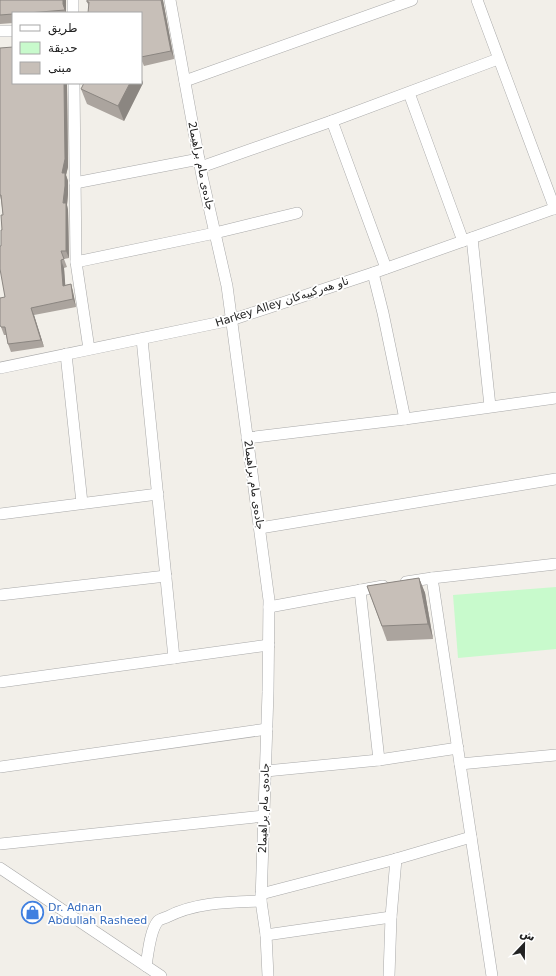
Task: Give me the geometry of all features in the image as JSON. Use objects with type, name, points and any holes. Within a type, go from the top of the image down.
[{"type":"street","points":[[73,0],[73,12]]},
{"type":"street","name":"جادەی مام براهیما2","points":[[170,0],[200,163],[227,286],[269,600],[266,771],[261,897],[266,935],[268,976]]},
{"type":"street","points":[[184,82],[412,0]]},
{"type":"street","points":[[477,0],[555,209]]},
{"type":"street","points":[[0,31],[12,31]]},
{"type":"street","points":[[75,183],[200,163],[332,121],[498,59]]},
{"type":"street","points":[[74,84],[76,262],[89,349]]},
{"type":"street","points":[[409,93],[468,240],[490,406]]},
{"type":"street","points":[[332,121],[386,268]]},
{"type":"street","name":"Harkey Alley ناو هەركييەكان","points":[[0,368],[231,320],[373,273],[555,209]]},
{"type":"street","points":[[76,262],[297,213]]},
{"type":"street","points":[[373,273],[383,313],[405,419]]},
{"type":"street","points":[[142,339],[174,658]]},
{"type":"street","points":[[66,354],[82,503]]},
{"type":"street","points":[[247,438],[405,419],[556,398]]},
{"type":"street","points":[[260,528],[556,479]]},
{"type":"street","points":[[0,514],[158,494]]},
{"type":"street","points":[[269,607],[432,578],[556,564]]},
{"type":"street","points":[[0,595],[166,576]]},
{"type":"street","points":[[432,578],[492,976]]},
{"type":"street","points":[[360,590],[379,760]]},
{"type":"street","points":[[0,682],[269,645]]},
{"type":"street","points":[[0,767],[267,729]]},
{"type":"street","points":[[266,771],[379,760],[458,748]]},
{"type":"street","points":[[460,764],[556,756]]},
{"type":"street","points":[[0,844],[264,816]]},
{"type":"street","points":[[146,966],[150,941],[154,928],[159,921],[178,911],[261,897],[471,837]]},
{"type":"street","points":[[389,976],[391,917],[396,859]]},
{"type":"street","points":[[1,871],[161,976]]},
{"type":"street","points":[[266,935],[391,917]]},
{"type":"green space","points":[[556,587],[556,649],[458,658],[453,595]]},
{"type":"building","points":[[0,0],[63,0],[65,10],[12,12],[12,14],[0,15]]},
{"type":"building","points":[[87,0],[161,0],[171,51],[142,57],[142,12],[88,12],[89,2],[87,2]]},
{"type":"building","points":[[12,47],[12,84],[64,84],[65,159],[62,173],[65,173],[63,203],[66,203],[66,251],[61,251],[64,259],[61,260],[63,286],[71,284],[73,299],[31,308],[41,340],[8,344],[5,327],[1,327],[0,325],[0,298],[5,297],[0,269],[2,230],[1,215],[3,215],[0,195],[0,48]]},
{"type":"building","points":[[84,84],[129,84],[118,106],[81,89]]},
{"type":"building","points":[[419,578],[428,624],[382,626],[367,586]]},
{"type":"place","name":"Dr. Adnan Abdullah Rasheed","points":[[33,913]]}]
